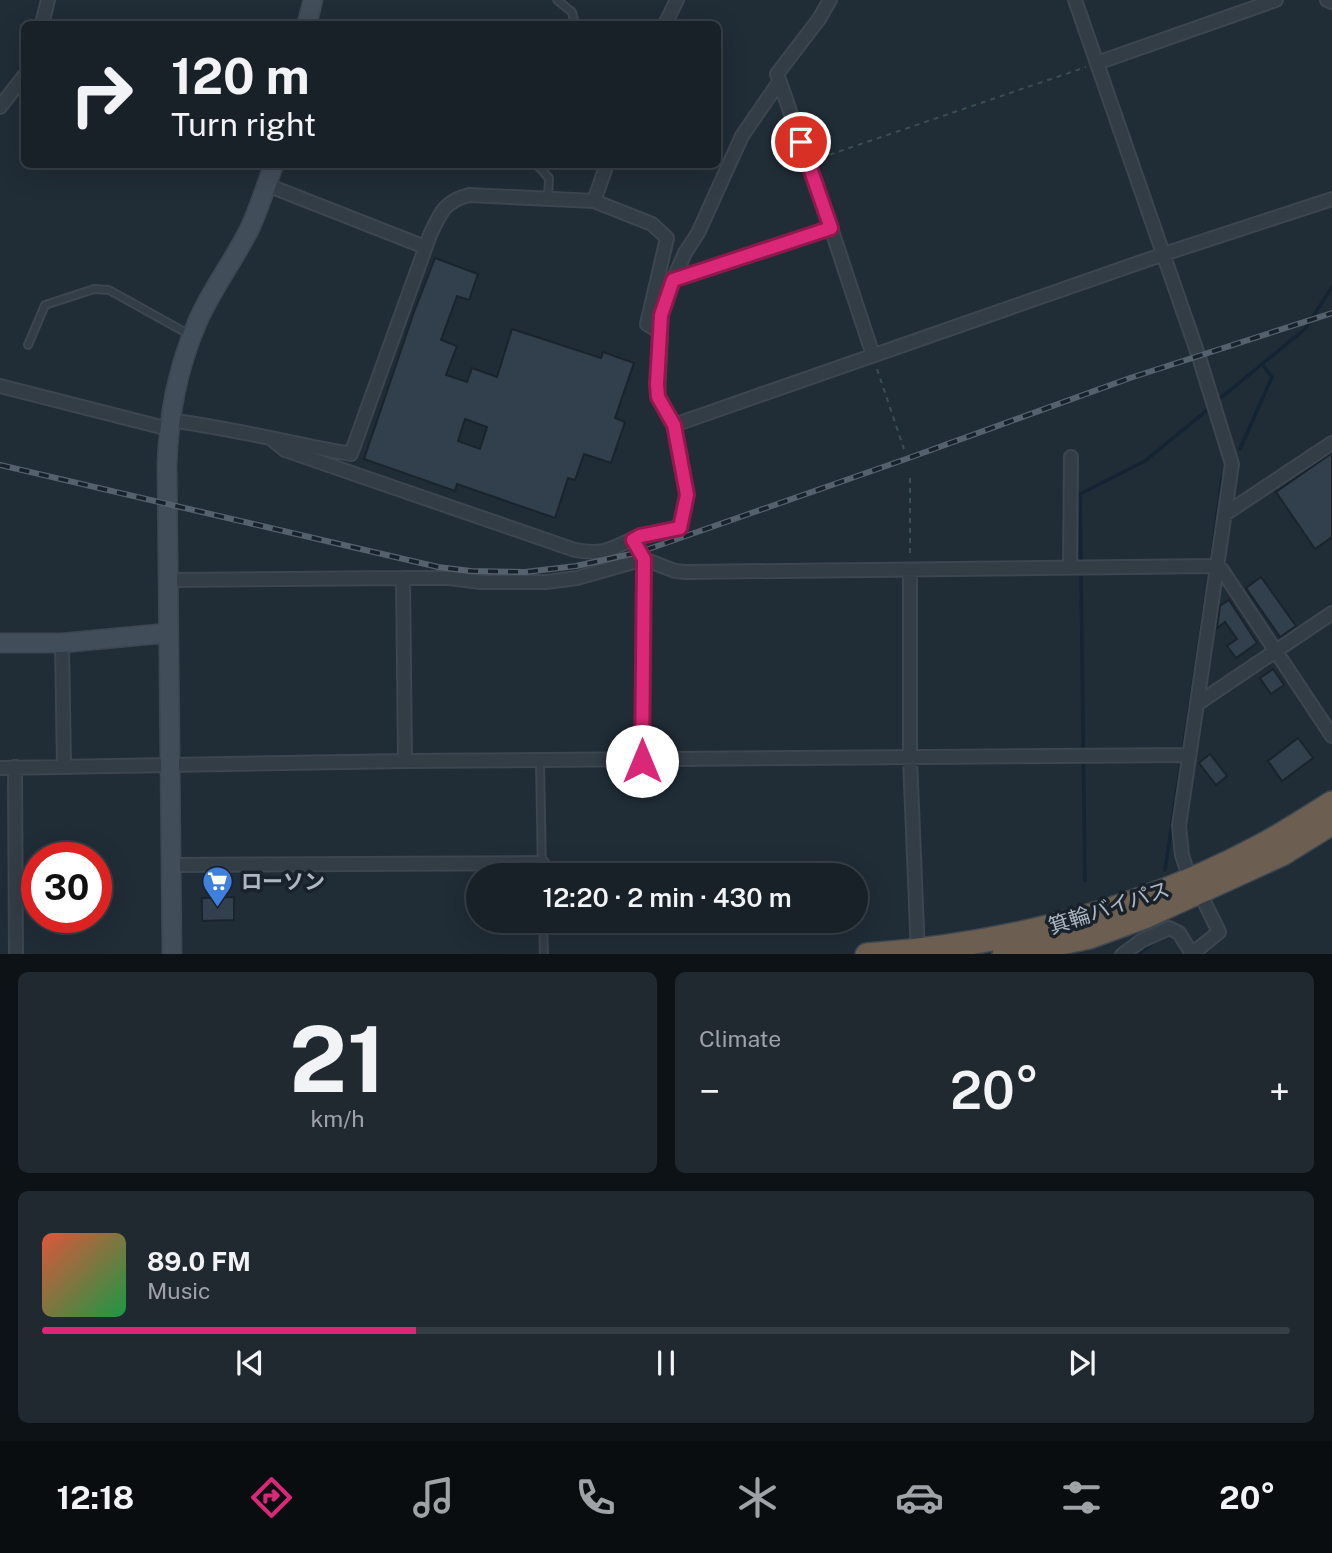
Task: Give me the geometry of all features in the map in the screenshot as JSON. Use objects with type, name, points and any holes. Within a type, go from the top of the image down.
[{"type":"highway","name":"箕輪バイパス","points":[[1004,954],[1089,937],[1144,917],[1332,803]]},
{"type":"highway","name":"箕輪バイパス","points":[[867,954],[918,953],[988,941],[1085,919],[1195,886],[1282,854],[1332,823]]},
{"type":"street","points":[[43,21],[48,0]]},
{"type":"street","points":[[308,21],[313,0]]},
{"type":"street","points":[[666,21],[677,0]]},
{"type":"street","points":[[830,0],[819,19],[777,74],[873,355]]},
{"type":"street","points":[[1075,0],[1164,254],[1232,464],[1225,514],[1211,566],[1197,704],[1184,755],[1179,826],[1182,855],[1219,932],[1192,954],[1179,933],[1169,928],[1141,941],[1122,954]]},
{"type":"street","points":[[1097,63],[1276,0]]},
{"type":"street","points":[[1327,0],[1332,2]]},
{"type":"street","points":[[0,107],[21,80]]},
{"type":"street","points":[[274,441],[285,450],[575,550],[594,554],[617,549],[640,536],[680,528],[687,495],[674,425],[658,397],[661,315],[685,253],[698,233],[742,136],[779,82]]},
{"type":"street","points":[[172,954],[168,633],[169,425],[178,378],[192,336],[214,288],[249,229],[273,168]]},
{"type":"street","points":[[594,201],[606,168]]},
{"type":"street","points":[[267,185],[425,247]]},
{"type":"street","points":[[0,386],[169,425],[214,426],[274,441],[351,454],[425,247],[441,212],[454,199],[469,195],[594,201],[652,224],[667,238],[647,324],[661,333]]},
{"type":"street","points":[[674,425],[1164,254],[1332,199]]},
{"type":"street","points":[[673,280],[831,228]]},
{"type":"street","points":[[1225,514],[1332,443]]},
{"type":"street","points":[[1071,457],[1078,568]]},
{"type":"street","points":[[633,540],[644,559],[642,761]]},
{"type":"street","points":[[168,580],[449,578],[481,582],[546,582],[577,578],[644,559],[675,571],[686,572],[1211,566],[1222,570],[1332,736]]},
{"type":"street","points":[[910,569],[910,758],[918,953]]},
{"type":"street","points":[[403,578],[405,761]]},
{"type":"street","points":[[1197,704],[1332,613]]},
{"type":"street","points":[[0,643],[62,643],[168,633]]},
{"type":"street","points":[[62,643],[64,766]]},
{"type":"street","points":[[0,768],[405,761],[1184,755]]},
{"type":"street","points":[[15,767],[16,954]]},
{"type":"street","points":[[171,865],[466,868]]},
{"type":"lane","points":[[557,0],[572,12],[574,21]]},
{"type":"lane","points":[[539,168],[548,178],[548,198]]},
{"type":"lane","points":[[28,345],[44,305],[94,289],[110,290],[192,336]]},
{"type":"lane","points":[[540,761],[542,863]]},
{"type":"lane","points":[[543,933],[544,954]]},
{"type":"path","points":[[808,162],[1097,63]]},
{"type":"path","points":[[873,355],[904,449]]},
{"type":"path","points":[[910,478],[910,569]]},
{"type":"building","points":[[435,258],[478,274],[469,300],[457,296],[441,340],[457,346],[446,375],[467,382],[472,368],[497,377],[512,329],[601,358],[603,352],[634,363],[615,418],[625,422],[611,463],[584,454],[575,480],[568,478],[555,518],[457,484],[455,491],[364,459]],"holes":[[[465,419],[487,427],[480,449],[458,441]]]},
{"type":"building","points":[[1332,453],[1332,537],[1315,549],[1276,492]]},
{"type":"building","points":[[1261,577],[1296,626],[1280,637],[1246,588]]},
{"type":"building","points":[[1229,600],[1257,643],[1236,658],[1227,646],[1237,639],[1225,622],[1217,628],[1220,606]]},
{"type":"building","points":[[1273,669],[1284,685],[1271,694],[1260,678]]},
{"type":"building","points":[[1298,738],[1313,758],[1282,781],[1268,761]]},
{"type":"building","points":[[1210,754],[1227,776],[1216,785],[1199,763]]},
{"type":"building","name":"ローソン","points":[[234,897],[234,920],[202,921],[202,898]]},
{"type":"waterway","points":[[1240,449],[1272,377],[1262,364],[1305,329],[1332,287]]},
{"type":"waterway","points":[[1222,397],[1262,364]]},
{"type":"waterway","points":[[1081,564],[1080,494],[1145,461],[1206,411]]},
{"type":"waterway","points":[[1211,563],[1222,478]]},
{"type":"waterway","points":[[1165,870],[1210,570]]},
{"type":"waterway","points":[[1081,572],[1085,880]]},
{"type":"waterway","points":[[1137,954],[1157,940]]},
{"type":"railway","points":[[0,465],[438,567],[525,572],[576,566],[640,552],[1130,378],[1332,313]]},
{"type":"place","name":"ローソン","points":[[218,909]]},
{"type":"route","points":[[642,761],[644,559],[633,540],[640,536],[680,528],[687,495],[674,425],[658,397],[661,315],[673,280],[831,228],[801,142]]}]
